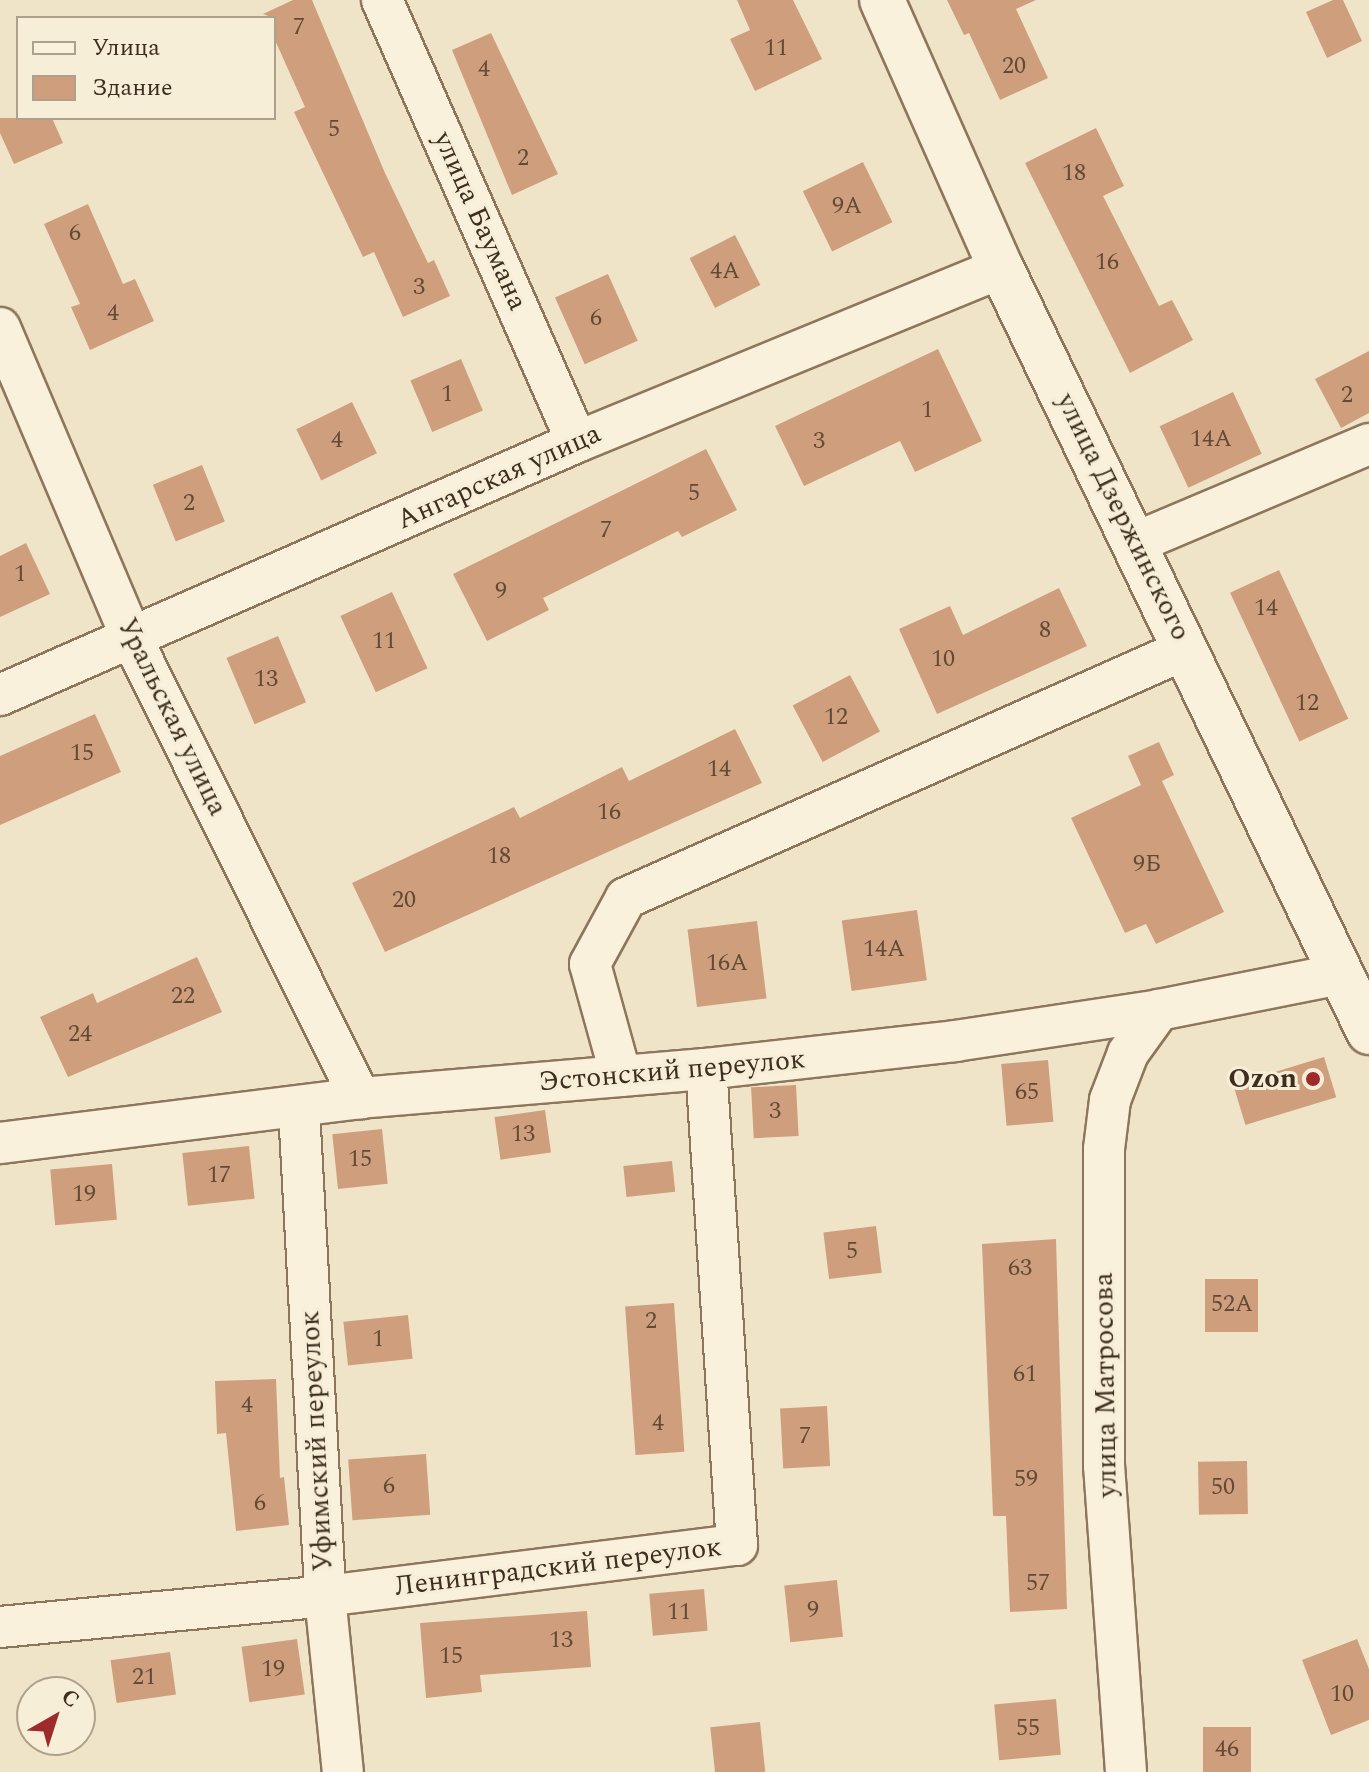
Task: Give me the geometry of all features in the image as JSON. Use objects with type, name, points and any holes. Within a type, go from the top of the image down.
[{"type":"street","name":"улица Баумана","points":[[382,0],[577,442]]},
{"type":"street","name":"улица Дзержинского","points":[[882,0],[1001,268],[1137,542],[1369,1032]]},
{"type":"street","name":"Ангарская улица","points":[[0,695],[577,442],[1001,268]]},
{"type":"street","name":"Уральская улица","points":[[0,328],[132,639],[360,1098]]},
{"type":"street","points":[[1137,542],[1369,444]]},
{"type":"street","points":[[621,1076],[590,964],[626,898],[1186,649]]},
{"type":"street","name":"Эстонский переулок","points":[[0,1143],[299,1109],[360,1098],[706,1069],[955,1041],[1159,1010],[1341,974]]},
{"type":"street","name":"улица Матросова","points":[[1126,1772],[1104,1466],[1104,1149],[1110,1100],[1128,1053],[1159,1010]]},
{"type":"street","name":"Ленинградский переулок","points":[[0,1627],[325,1596],[737,1545],[706,1069]]},
{"type":"street","name":"Уфимский переулок","points":[[299,1109],[325,1596],[343,1772]]},
{"type":"building","points":[[293,0],[312,0],[385,173],[428,263],[434,260],[450,296],[403,317],[374,252],[363,257],[294,112],[305,107],[276,42],[276,16],[263,14]]},
{"type":"building","points":[[737,0],[793,0],[822,59],[755,91],[730,39],[750,30]]},
{"type":"building","points":[[947,0],[1036,0],[1016,9],[1048,78],[1000,100],[969,33],[964,35]]},
{"type":"building","points":[[1333,0],[1343,0],[1362,41],[1327,58],[1306,12]]},
{"type":"building","points":[[491,33],[558,174],[512,195],[452,50]]},
{"type":"building","points":[[0,118],[53,120],[63,143],[14,164],[0,133]]},
{"type":"building","points":[[1096,128],[1124,186],[1103,196],[1159,306],[1172,300],[1193,340],[1130,373],[1025,163]]},
{"type":"building","points":[[863,162],[892,222],[832,252],[803,191]]},
{"type":"building","points":[[88,204],[123,284],[135,279],[154,321],[90,350],[71,307],[80,304],[44,224]]},
{"type":"building","points":[[735,235],[760,285],[715,308],[690,258]]},
{"type":"building","points":[[608,274],[638,341],[585,364],[555,298]]},
{"type":"building","points":[[938,349],[982,441],[915,472],[900,441],[804,486],[775,426]]},
{"type":"building","points":[[1369,351],[1369,413],[1341,428],[1315,379]]},
{"type":"building","points":[[461,359],[483,411],[432,432],[410,380]]},
{"type":"building","points":[[1233,392],[1262,454],[1188,488],[1160,426]]},
{"type":"building","points":[[352,402],[377,453],[321,480],[296,429]]},
{"type":"building","points":[[706,449],[737,510],[682,537],[678,531],[543,598],[549,610],[487,641],[453,574]]},
{"type":"building","points":[[202,465],[225,522],[176,541],[153,485]]},
{"type":"building","points":[[26,543],[50,594],[0,617],[0,556]]},
{"type":"building","points":[[1279,570],[1348,719],[1299,741],[1230,593]]},
{"type":"building","points":[[1059,588],[1087,646],[937,714],[899,629],[950,606],[963,635]]},
{"type":"building","points":[[392,592],[427,668],[376,692],[340,616]]},
{"type":"building","points":[[278,636],[306,702],[255,724],[226,658]]},
{"type":"building","points":[[850,675],[880,732],[823,762],[793,706]]},
{"type":"building","points":[[95,714],[121,772],[0,825],[0,756]]},
{"type":"building","points":[[735,729],[762,783],[385,952],[352,883],[514,807],[520,818],[622,767],[629,781]]},
{"type":"building","points":[[1159,742],[1174,775],[1162,781],[1224,912],[1156,944],[1146,924],[1125,933],[1071,818],[1141,785],[1128,756]]},
{"type":"building","points":[[917,910],[927,980],[852,991],[842,921]]},
{"type":"building","points":[[757,921],[767,998],[697,1007],[688,930]]},
{"type":"building","points":[[197,957],[222,1012],[68,1077],[40,1017],[93,993],[97,1003]]},
{"type":"building","points":[[1324,1057],[1336,1097],[1245,1125],[1233,1085]]},
{"type":"building","points":[[1048,1060],[1053,1122],[1007,1126],[1001,1064]]},
{"type":"building","points":[[796,1085],[799,1136],[754,1138],[751,1087]]},
{"type":"building","points":[[545,1110],[551,1153],[500,1160],[494,1117]]},
{"type":"building","points":[[382,1129],[388,1184],[338,1189],[332,1134]]},
{"type":"building","points":[[249,1146],[255,1199],[188,1206],[182,1153]]},
{"type":"building","points":[[672,1161],[675,1192],[627,1197],[623,1166]]},
{"type":"building","points":[[112,1164],[117,1220],[55,1225],[50,1169]]},
{"type":"building","points":[[876,1226],[882,1273],[829,1279],[823,1232]]},
{"type":"building","points":[[1056,1239],[1067,1609],[1010,1612],[1006,1516],[993,1516],[982,1244]]},
{"type":"building","points":[[1205,1279],[1258,1279],[1258,1332],[1205,1332]]},
{"type":"building","points":[[674,1303],[684,1452],[636,1455],[625,1306]]},
{"type":"building","points":[[408,1315],[413,1359],[348,1366],[343,1322]]},
{"type":"building","points":[[276,1379],[280,1478],[284,1477],[289,1525],[236,1531],[226,1433],[217,1434],[215,1381]]},
{"type":"building","points":[[827,1406],[830,1466],[783,1468],[780,1408]]},
{"type":"building","points":[[426,1454],[430,1515],[352,1520],[348,1459]]},
{"type":"building","points":[[1247,1461],[1248,1514],[1199,1515],[1198,1462]]},
{"type":"building","points":[[837,1580],[843,1637],[790,1642],[784,1586]]},
{"type":"building","points":[[704,1589],[708,1631],[653,1636],[649,1594]]},
{"type":"building","points":[[587,1611],[591,1667],[480,1675],[482,1692],[426,1698],[420,1623]]},
{"type":"building","points":[[297,1639],[305,1694],[249,1702],[242,1647]]},
{"type":"building","points":[[1357,1639],[1369,1669],[1369,1720],[1331,1735],[1302,1660]]},
{"type":"building","points":[[170,1652],[176,1695],[117,1703],[111,1660]]},
{"type":"building","points":[[1056,1699],[1061,1755],[999,1760],[994,1704]]},
{"type":"building","points":[[760,1722],[765,1772],[715,1772],[710,1727]]},
{"type":"building","points":[[1203,1727],[1251,1727],[1251,1772],[1203,1772]]},
{"type":"place","name":"Ozon","points":[[1313,1079]]}]
